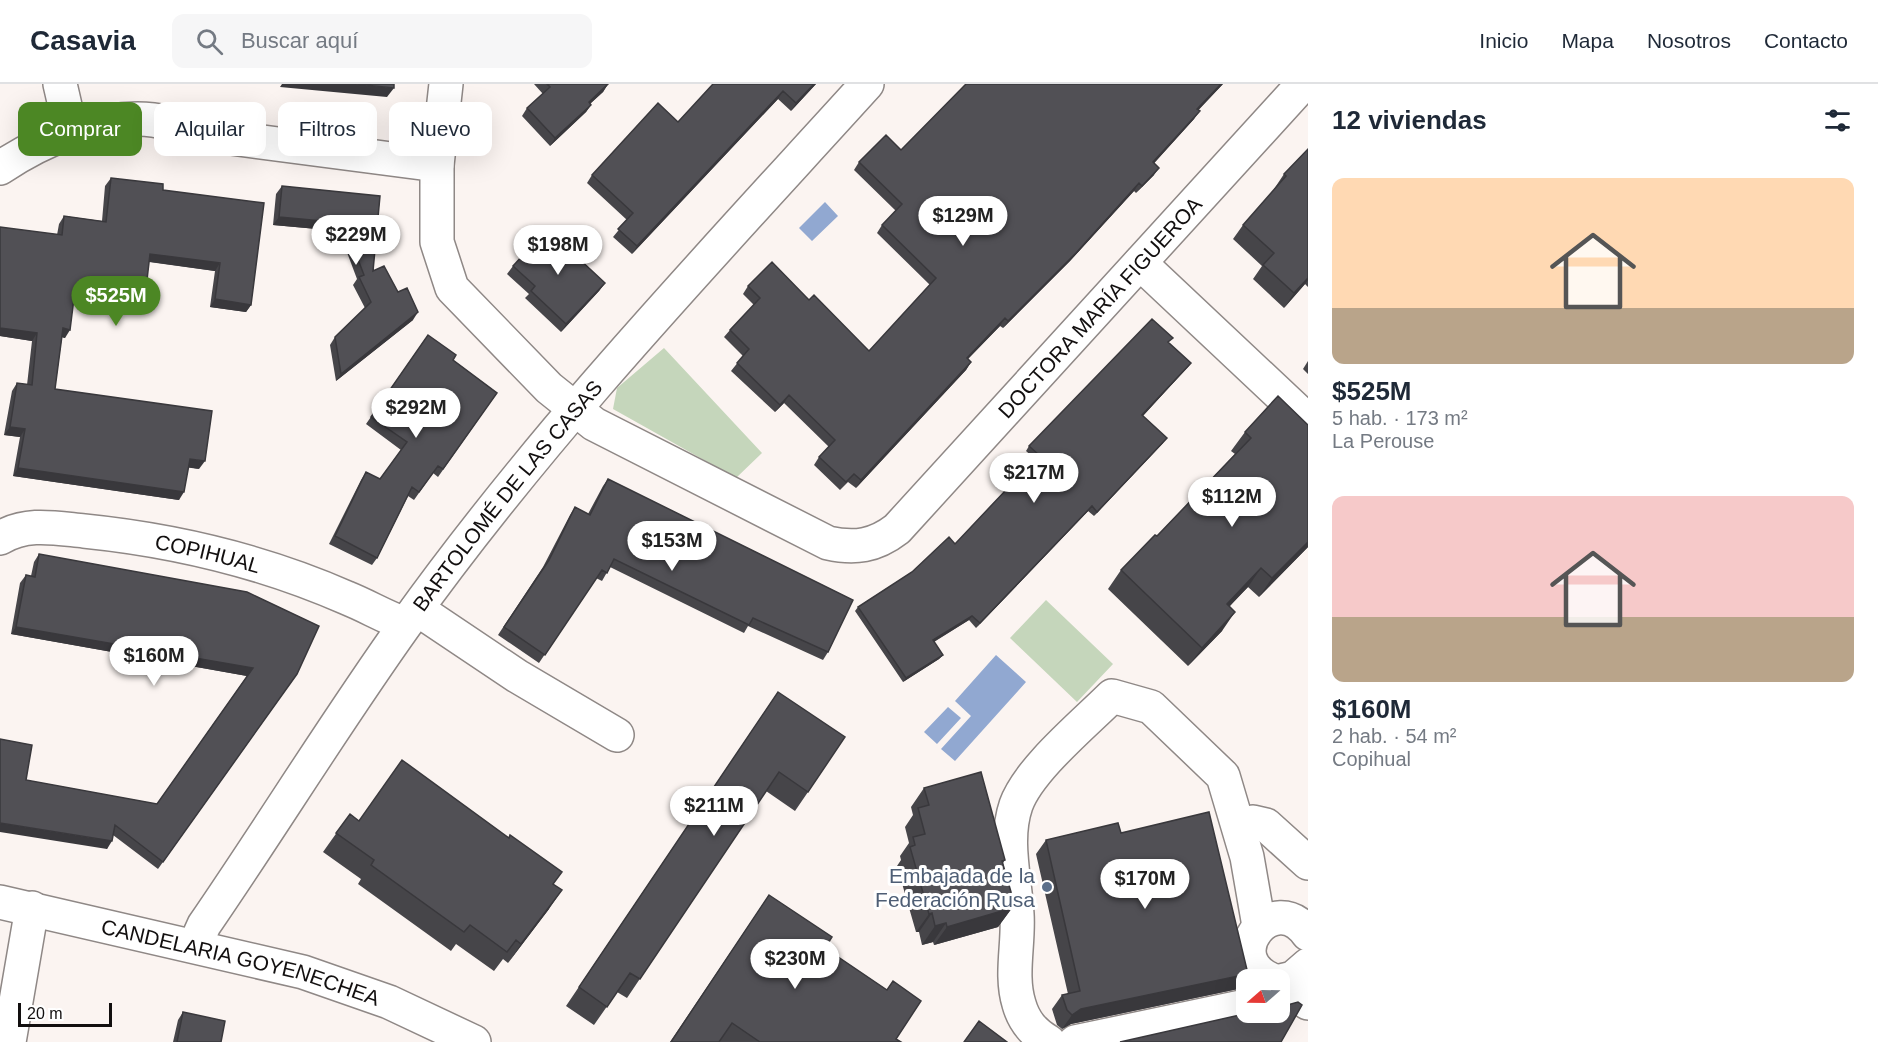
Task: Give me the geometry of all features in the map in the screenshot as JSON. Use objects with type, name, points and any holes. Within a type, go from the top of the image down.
[{"type":"street","points":[[60,84],[64,102]]},
{"type":"street","name":"DOCTORA MARÍA FIGUEROA","points":[[446,84],[437,165],[437,242],[452,288],[573,409],[594,424],[828,543],[843,547],[872,544],[897,529],[1303,84]]},
{"type":"street","name":"BARTOLOMÉ DE LAS CASAS","points":[[195,945],[204,925],[411,617],[573,409],[867,84]]},
{"type":"street","points":[[142,120],[181,125],[216,136],[437,165]]},
{"type":"street","points":[[0,168],[18,156]]},
{"type":"street","points":[[1140,263],[1308,421]]},
{"type":"street","name":"COPIHUAL","points":[[0,538],[18,529],[38,527],[166,543],[289,576],[348,598],[411,617],[517,675],[617,735]]},
{"type":"street","points":[[1049,1042],[1034,1033],[1019,1008],[1014,986],[1017,914],[1010,842],[1016,805],[1030,779],[1112,696],[1151,707],[1222,776],[1247,857],[1259,926]]},
{"type":"street","points":[[1253,822],[1266,825],[1308,863]]},
{"type":"street","name":"CANDELARIA GOYENECHEA","points":[[0,902],[195,945],[303,972],[389,1002],[474,1042]]},
{"type":"street","points":[[9,1042],[32,908]]},
{"type":"street","points":[[1291,984],[1262,975],[1250,956],[1252,935],[1259,926],[1276,918],[1287,918],[1296,922],[1308,934]]},
{"type":"street","points":[[1075,1042],[1236,1008]]},
{"type":"green space","points":[[664,348],[762,453],[736,478],[613,409],[617,388]]},
{"type":"green space","points":[[1046,600],[1113,664],[1077,702],[1010,638]]},
{"type":"water","points":[[825,202],[838,216],[812,241],[799,228]]},
{"type":"water","points":[[996,655],[1026,682],[955,761],[941,749],[971,716],[955,701]]},
{"type":"water","points":[[948,707],[961,718],[937,744],[924,732]]},
{"type":"building","points":[[356,84],[394,84],[394,88]]},
{"type":"building","points":[[547,84],[608,84],[589,102],[591,105],[555,138],[527,108],[550,87]]},
{"type":"building","points":[[713,84],[814,84],[796,103],[783,91],[637,246],[618,229],[633,213],[592,175],[658,103],[678,122]]},
{"type":"building","points":[[966,84],[1221,84],[1197,109],[1200,111],[1153,162],[1159,168],[1142,186],[1139,183],[1076,253],[1008,321],[1005,318],[967,358],[971,362],[861,480],[854,474],[846,482],[819,457],[835,440],[789,395],[780,405],[737,363],[749,349],[730,330],[760,298],[748,286],[772,262],[809,300],[814,295],[869,351],[936,278],[882,225],[902,204],[859,162],[886,135],[901,150]]},
{"type":"building","points":[[1308,149],[1308,278],[1294,293],[1263,265],[1274,253],[1243,225],[1286,176],[1284,174]]},
{"type":"building","points":[[111,178],[163,184],[163,190],[264,203],[251,305],[215,299],[220,263],[150,254],[145,297],[75,290],[70,330],[63,328],[55,389],[212,411],[205,461],[190,459],[184,492],[18,468],[25,429],[10,427],[17,383],[32,385],[37,333],[0,328],[0,227],[62,235],[64,216],[106,222]]},
{"type":"building","points":[[282,186],[380,196],[373,271],[384,266],[398,292],[407,288],[418,312],[341,374],[335,337],[371,302],[359,277],[364,275],[344,223],[279,217]]},
{"type":"building","points":[[547,229],[605,283],[566,324],[531,291],[535,286],[513,266]]},
{"type":"building","points":[[1152,319],[1173,338],[1168,342],[1191,363],[1142,415],[1167,438],[1097,512],[1092,506],[980,623],[972,616],[933,640],[943,655],[906,678],[858,607],[912,572],[949,537],[955,544],[1039,455],[1029,446]]},
{"type":"building","points":[[428,335],[456,355],[453,360],[497,393],[443,469],[438,466],[419,492],[412,487],[377,558],[335,536],[366,472],[380,479],[407,442],[371,417]]},
{"type":"building","points":[[1278,396],[1308,425],[1308,542],[1272,578],[1261,568],[1227,604],[1235,612],[1202,648],[1121,570],[1251,438],[1245,432]]},
{"type":"building","points":[[608,479],[853,600],[828,652],[753,618],[749,625],[614,559],[607,573],[602,570],[545,655],[504,627],[549,560],[575,507],[590,515]]},
{"type":"building","points":[[39,554],[247,592],[319,626],[297,674],[163,862],[115,825],[112,841],[0,823],[0,739],[32,745],[26,780],[157,804],[253,668],[16,627],[26,575],[35,577]]},
{"type":"building","points":[[778,692],[845,737],[808,792],[779,772],[640,979],[630,973],[607,1007],[579,987]]},
{"type":"building","points":[[402,760],[509,838],[510,835],[562,872],[553,884],[562,890],[521,944],[516,940],[507,952],[470,925],[464,932],[371,865],[374,860],[336,833],[350,814],[359,821]]},
{"type":"building","points":[[981,772],[1005,860],[1002,861],[1011,892],[1012,908],[947,927],[946,923],[935,926],[932,913],[929,914],[910,847],[915,845],[913,837],[925,834],[918,808],[929,805],[924,788]]},
{"type":"building","points":[[1209,812],[1247,969],[1236,969],[1236,977],[1081,1009],[1072,1015],[1067,1010],[1062,995],[1080,991],[1046,840],[1118,823],[1121,833]]},
{"type":"building","points":[[769,895],[832,937],[825,948],[887,990],[893,981],[921,1001],[896,1039],[901,1042],[760,1042],[732,1023],[719,1042],[671,1042]]},
{"type":"building","points":[[1298,1002],[1302,1005],[1281,1042],[1120,1042],[1236,1016],[1236,1023],[1290,1023],[1290,1004]]},
{"type":"building","points":[[183,1012],[225,1021],[221,1042],[177,1042]]},
{"type":"building","points":[[979,1021],[1007,1042],[964,1042]]},
{"type":"place","name":"Embajada de la Federación Rusa","points":[[1047,887]]}]
